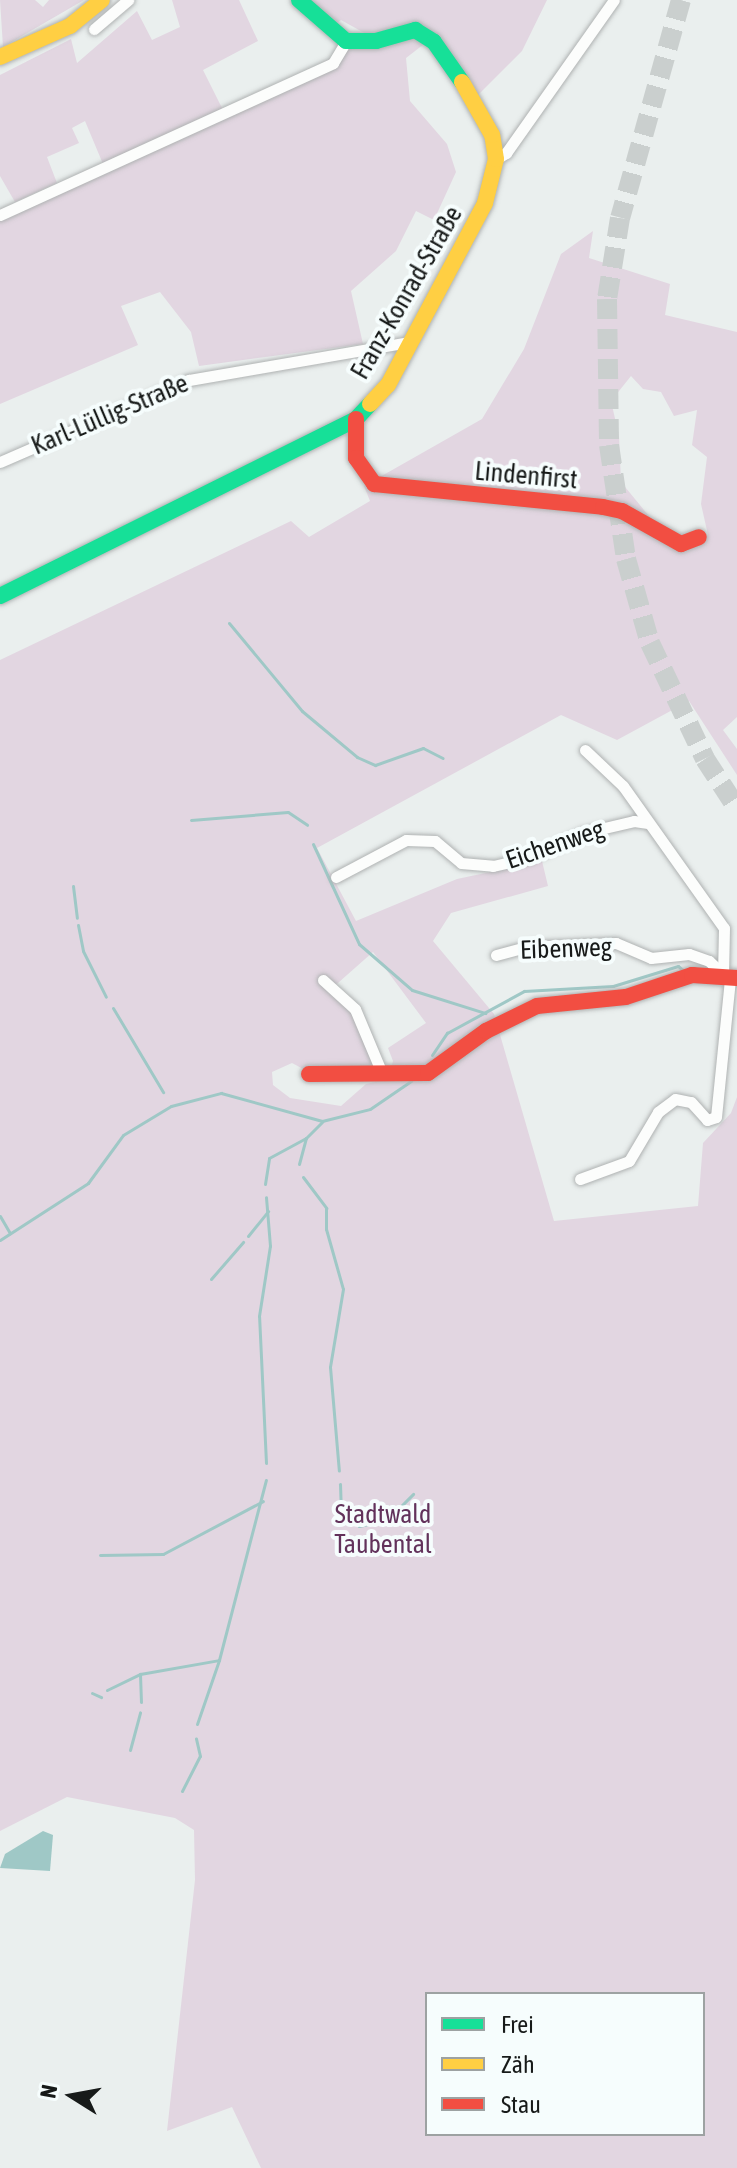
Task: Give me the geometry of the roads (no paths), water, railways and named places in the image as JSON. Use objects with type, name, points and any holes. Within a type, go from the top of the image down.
[{"type":"street","points":[[94,29],[128,0]]},
{"type":"street","points":[[299,0],[346,41],[376,41],[402,31],[425,34],[478,104],[496,159],[506,153],[614,0]]},
{"type":"street","points":[[0,57],[70,26],[102,1]]},
{"type":"street","points":[[0,215],[333,63],[346,41]]},
{"type":"street","name":"Franz-Konrad-Straße","points":[[0,596],[356,419],[388,385],[485,203],[496,159]]},
{"type":"street","name":"Karl-Lüllig-Straße","points":[[0,462],[189,380],[410,342]]},
{"type":"street","name":"Lindenfirst","points":[[356,419],[353,441],[362,473],[374,484],[405,490],[613,509],[681,544],[699,537]]},
{"type":"street","name":"Eichenweg","points":[[580,1179],[629,1161],[658,1112],[675,1099],[691,1102],[707,1120],[716,1117],[730,977],[724,928],[604,763],[585,750]]},
{"type":"street","name":"Eichenweg","points":[[336,877],[406,840],[435,841],[461,863],[493,866],[529,858],[583,833],[634,821],[648,823]]},
{"type":"street","name":"Eibenweg","points":[[496,955],[525,947],[616,943],[651,958],[689,954],[709,961],[730,977]]},
{"type":"street","points":[[309,1074],[428,1073],[525,1010],[626,997],[692,975],[730,977]]},
{"type":"street","points":[[323,980],[355,1009],[381,1071]]},
{"type":"water","points":[[43,1831],[53,1835],[50,1871],[0,1868],[5,1854]]},
{"type":"waterway","points":[[229,623],[302,711],[357,757],[375,765],[423,748],[443,758]]},
{"type":"waterway","points":[[191,820],[288,812],[307,825]]},
{"type":"waterway","points":[[313,844],[359,944],[412,990],[485,1013]]},
{"type":"waterway","points":[[73,886],[77,918]]},
{"type":"waterway","points":[[78,925],[83,951],[106,997]]},
{"type":"waterway","points":[[432,1055],[447,1033],[524,991],[613,986],[678,966],[684,971]]},
{"type":"waterway","points":[[113,1008],[163,1092]]},
{"type":"waterway","points":[[0,1240],[88,1183],[123,1135],[171,1106],[221,1093],[322,1121],[370,1109],[411,1081]]},
{"type":"waterway","points":[[265,1184],[269,1158],[306,1138],[322,1122]]},
{"type":"waterway","points":[[299,1164],[306,1138]]},
{"type":"waterway","points":[[303,1177],[326,1208],[326,1229],[343,1289],[330,1367],[339,1471]]},
{"type":"waterway","points":[[266,1197],[270,1246],[259,1316],[266,1463]]},
{"type":"waterway","points":[[248,1236],[268,1211]]},
{"type":"waterway","points":[[0,1216],[10,1233]]},
{"type":"waterway","points":[[211,1279],[243,1242]]},
{"type":"waterway","points":[[107,1690],[140,1674],[219,1660],[266,1480]]},
{"type":"waterway","points":[[340,1484],[341,1508],[359,1526],[387,1520],[413,1494]]},
{"type":"waterway","points":[[100,1555],[163,1554],[263,1501]]},
{"type":"waterway","points":[[197,1724],[219,1660]]},
{"type":"waterway","points":[[140,1674],[141,1702]]},
{"type":"waterway","points":[[92,1693],[101,1697]]},
{"type":"waterway","points":[[130,1750],[140,1712]]},
{"type":"waterway","points":[[182,1791],[200,1756],[196,1738]]},
{"type":"tunnel","points":[[681,0],[620,218],[607,299],[609,445],[626,559],[650,643],[705,759],[737,808]]},
{"type":"park label","name":"Stadtwald Taubental","points":[[383,1530]]}]
